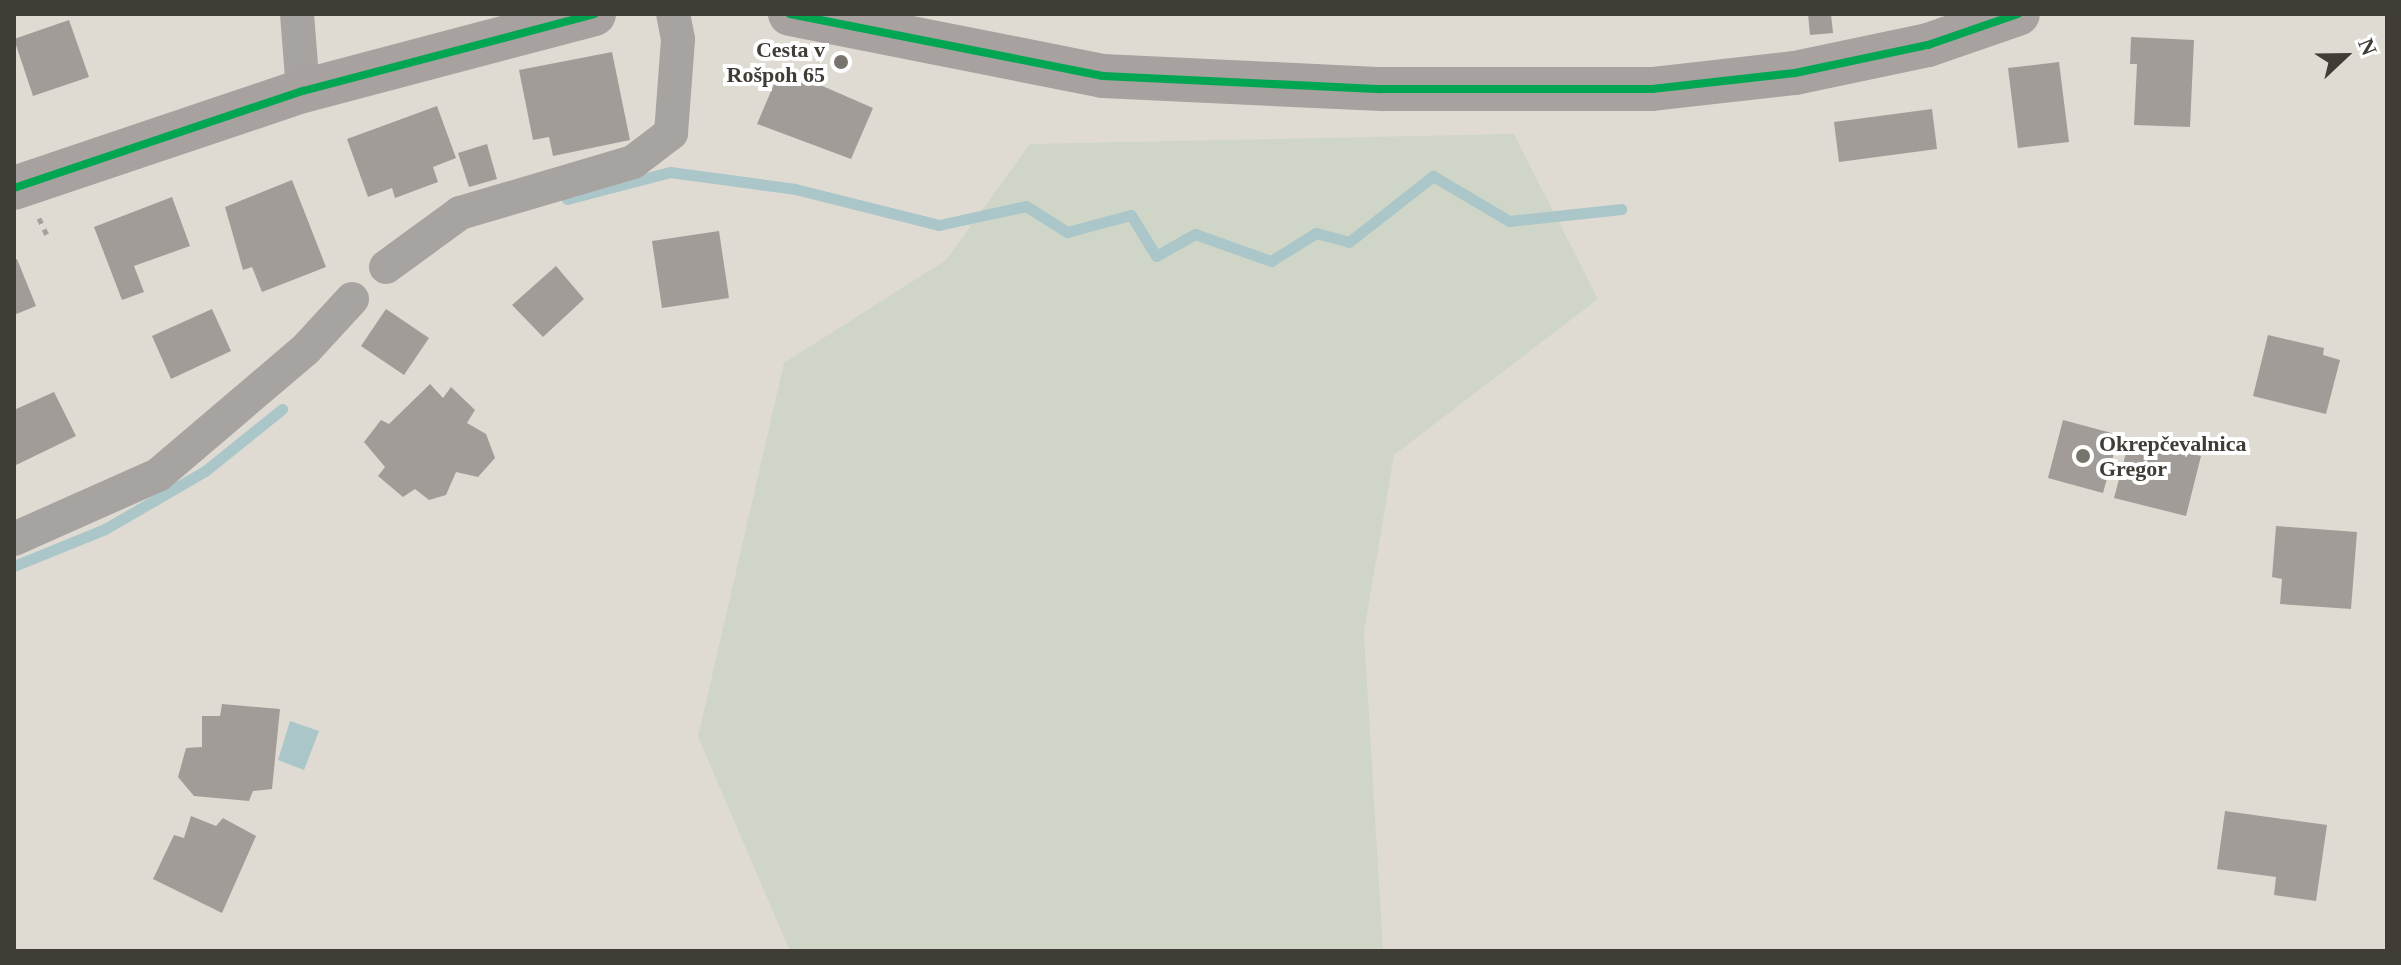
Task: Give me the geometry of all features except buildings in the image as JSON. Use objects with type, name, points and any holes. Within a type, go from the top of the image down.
[{"type":"street","points":[[297,14],[303,91]]},
{"type":"street","points":[[14,188],[303,91],[594,14]]},
{"type":"street","points":[[386,267],[460,213],[633,162],[671,133],[678,39],[673,14]]},
{"type":"street","points":[[790,14],[1103,76],[1382,89],[1652,89],[1795,73],[1928,45],[2018,14]]},
{"type":"street","points":[[14,539],[158,475],[306,349],[352,299]]},
{"type":"green space","points":[[1514,134],[1598,299],[1394,455],[1364,632],[1383,951],[790,951],[698,737],[784,363],[946,260],[1030,144]]},
{"type":"water","points":[[290,721],[319,731],[304,770],[278,760]]},
{"type":"waterway","points":[[567,199],[670,172],[795,189],[939,225],[1026,206],[1067,232],[1131,215],[1156,256],[1195,234],[1271,261],[1316,233],[1349,242],[1433,176],[1509,221],[1621,209]]},
{"type":"waterway","points":[[14,566],[105,529],[205,471],[282,409]]},
{"type":"transit line","points":[[14,188],[303,91],[594,14]]},
{"type":"transit line","points":[[790,14],[1103,76],[1382,89],[1652,89],[1795,73],[1928,45],[2018,14]]},
{"type":"place","name":"Cesta v Rošpoh 65","points":[[841,62]]},
{"type":"place","name":"Okrepčevalnica Gregor","points":[[2083,456]]}]
